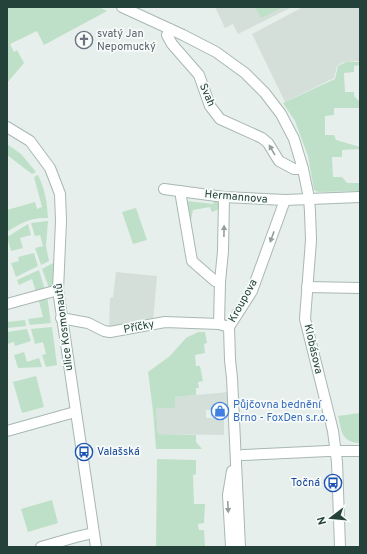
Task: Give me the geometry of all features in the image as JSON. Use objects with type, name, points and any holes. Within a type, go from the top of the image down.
[{"type":"street","name":"Klobásova","points":[[122,7],[216,52],[244,73],[265,93],[281,114],[294,139],[303,169],[309,198],[311,240],[305,318],[333,431],[336,450],[340,547]]},
{"type":"street","name":"Svah","points":[[170,29],[167,35],[172,44],[198,75],[210,106],[220,119],[262,138],[268,143],[279,161],[294,170],[303,169]]},
{"type":"street","name":"ulice Kosmonautů","points":[[7,127],[30,142],[50,168],[60,194],[61,221],[58,290],[74,412],[96,547]]},
{"type":"street","name":"Hermannova","points":[[164,188],[224,197],[285,200],[360,197]]},
{"type":"street","points":[[180,191],[192,261],[214,281],[220,282]]},
{"type":"street","points":[[219,324],[224,197]]},
{"type":"street","name":"Kroupova","points":[[240,547],[239,455],[229,327],[252,291],[285,200]]},
{"type":"street","points":[[307,287],[360,288]]},
{"type":"street","points":[[7,304],[58,290]]},
{"type":"street","name":"Příčky","points":[[61,318],[88,323],[104,331],[110,332],[166,322],[219,324],[229,327]]},
{"type":"street","points":[[7,430],[74,412]]},
{"type":"street","points":[[239,455],[336,450],[360,451]]},
{"type":"street","name":"Kroupova","points":[[231,547],[228,495],[239,455]]},
{"type":"street","points":[[41,547],[93,533]]},
{"type":"shaded area","points":[[215,7],[292,7],[238,34],[233,24],[225,28]]},
{"type":"shaded area","points":[[303,7],[358,7],[360,12],[360,61],[343,62],[337,66],[334,78],[285,102],[252,34]]},
{"type":"shaded area","points":[[116,272],[157,276],[153,322],[109,328],[110,298],[113,297]]},
{"type":"shaded area","points":[[228,392],[228,409],[206,410],[206,418],[224,418],[224,435],[158,434],[156,408],[175,408],[175,397]]},
{"type":"green space","points":[[7,7],[99,7],[107,11],[44,45],[37,31],[10,44],[14,52],[17,50],[24,63],[7,83]]},
{"type":"green space","points":[[255,7],[280,7],[281,8],[261,18]]},
{"type":"green space","points":[[346,62],[360,62],[360,65],[354,66],[354,72],[344,73],[345,92],[354,92],[354,96],[360,102],[360,108],[334,108],[334,115],[325,116],[325,135],[334,135],[336,140],[360,147],[360,149],[342,150],[342,157],[332,157],[333,177],[342,177],[347,183],[360,183],[360,189],[359,191],[318,192],[314,190],[308,156],[295,121],[283,103],[335,79],[338,66]]},
{"type":"green space","points":[[7,144],[21,154],[36,172],[32,174],[7,155]]},
{"type":"green space","points":[[38,175],[45,196],[48,218],[36,218],[26,221],[7,232],[7,210],[35,202],[37,209],[42,207],[34,177]]},
{"type":"green space","points":[[187,196],[187,201],[213,204],[214,199],[218,200],[219,209],[212,212],[210,207],[193,210],[189,230],[184,198]]},
{"type":"green space","points":[[136,208],[147,240],[133,244],[122,212]]},
{"type":"green space","points":[[48,221],[46,246],[49,261],[41,265],[35,248],[43,246],[40,235],[35,236],[31,223]]},
{"type":"green space","points":[[28,224],[31,235],[20,238],[23,248],[11,251],[7,237]]},
{"type":"green space","points":[[34,253],[38,266],[16,277],[11,263],[19,261],[18,257]]},
{"type":"green space","points":[[55,262],[54,280],[52,286],[49,288],[42,269]]},
{"type":"green space","points":[[39,270],[45,290],[36,292],[32,279],[19,285],[17,280]]},
{"type":"green space","points":[[47,296],[51,323],[30,325],[28,319],[43,317],[38,298]]},
{"type":"green space","points":[[25,320],[26,326],[7,328],[7,322]]},
{"type":"green space","points":[[52,327],[57,365],[46,367],[42,355],[46,354],[43,342],[35,344],[31,329]]},
{"type":"green space","points":[[27,329],[31,341],[15,346],[14,342],[7,344],[7,332]]},
{"type":"green space","points":[[198,332],[205,332],[207,343],[204,344],[205,353],[195,355],[196,366],[200,366],[203,381],[198,382],[199,388],[196,388],[196,395],[175,397],[175,408],[156,408],[158,434],[196,435],[196,442],[202,449],[156,449],[148,372],[170,356],[186,338]]},
{"type":"green space","points":[[24,352],[27,362],[39,358],[42,367],[18,368],[14,355]]},
{"type":"green space","points":[[36,376],[44,407],[22,413],[13,382]]},
{"type":"green space","points":[[360,413],[360,443],[349,441],[343,435],[338,416]]},
{"type":"green space","points":[[157,459],[196,460],[196,474],[193,475],[194,504],[205,504],[204,523],[198,524],[199,530],[204,530],[205,547],[156,547]]},
{"type":"green space","points":[[52,500],[58,523],[28,532],[21,509]]},
{"type":"place","name":"svatý Jan Nepomucký","points":[[84,40]]},
{"type":"place","name":"Půjčovna bednění Brno - FoxDen s.r.o.","points":[[220,411]]},
{"type":"place","name":"Valašská","points":[[84,452]]},
{"type":"place","name":"Točná","points":[[333,483]]}]
